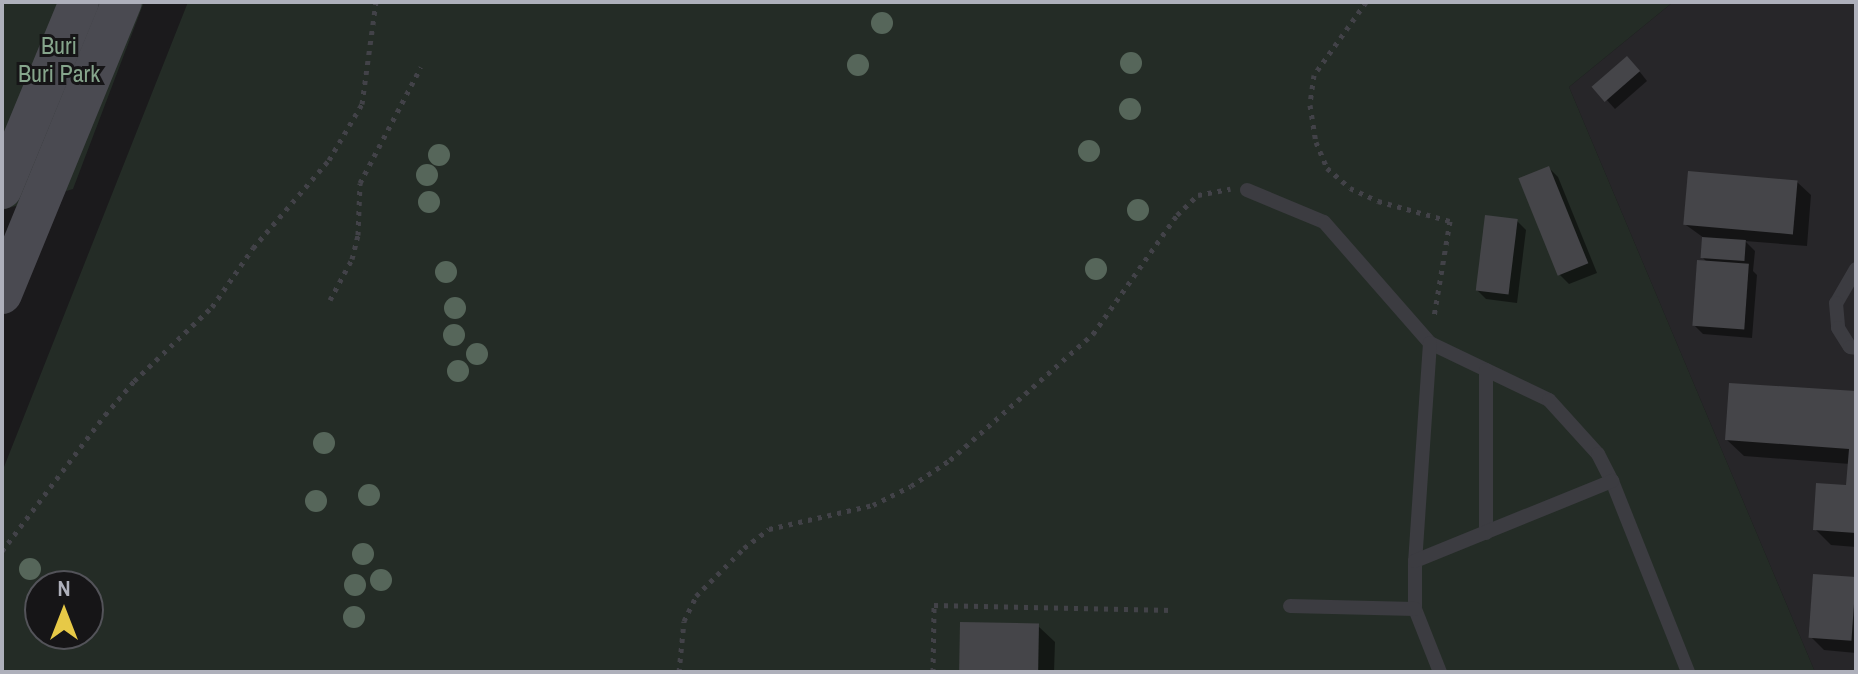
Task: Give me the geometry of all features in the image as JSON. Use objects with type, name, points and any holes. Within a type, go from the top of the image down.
[{"type":"main road","points":[[2,189],[79,2]]},
{"type":"main road","points":[[2,294],[122,2]]},
{"type":"lane","points":[[1247,190],[1324,222],[1430,343],[1549,400],[1598,454],[1612,481],[1688,672]]},
{"type":"lane","points":[[1854,275],[1836,303],[1838,328],[1850,347],[1856,348]]},
{"type":"lane","points":[[1430,343],[1415,561],[1415,609],[1440,672]]},
{"type":"lane","points":[[1486,370],[1486,533]]},
{"type":"lane","points":[[1415,561],[1612,481]]},
{"type":"lane","points":[[1290,606],[1415,609]]},
{"type":"path","points":[[2,551],[105,415],[134,381],[212,307],[253,248],[329,160],[362,104],[376,2]]},
{"type":"path","points":[[1366,2],[1314,75],[1310,105],[1316,142],[1327,168],[1350,188],[1378,201],[1450,221],[1430,343]]},
{"type":"path","points":[[330,300],[352,259],[358,235],[360,183],[421,67]]},
{"type":"path","points":[[679,672],[684,621],[696,596],[744,548],[769,529],[873,505],[911,486],[950,460],[1093,334],[1153,246],[1198,195],[1218,189],[1247,190]]},
{"type":"path","points":[[933,672],[934,605],[1173,610]]},
{"type":"shaded area","points":[[1673,2],[1856,2],[1856,672],[1815,672],[1569,87]]},
{"type":"green space","name":"Buri Buri Park","points":[[2,2],[144,2],[73,189],[2,210]]},
{"type":"green space","points":[[188,2],[1673,2],[1569,87],[1815,672],[2,672],[2,472]]},
{"type":"building","points":[[1627,56],[1640,71],[1605,102],[1592,87]]},
{"type":"building","points":[[1549,166],[1588,263],[1558,276],[1518,178]]},
{"type":"building","points":[[1688,171],[1798,181],[1793,234],[1683,225]]},
{"type":"building","points":[[1485,215],[1518,219],[1508,294],[1476,290]]},
{"type":"building","points":[[1702,237],[1746,240],[1744,261],[1701,258]]},
{"type":"building","points":[[1697,260],[1749,264],[1744,329],[1692,326]]},
{"type":"building","points":[[1729,383],[1856,391],[1856,533],[1813,530],[1816,483],[1846,485],[1849,449],[1725,440]]},
{"type":"building","points":[[1813,574],[1856,577],[1851,641],[1809,638]]},
{"type":"building","points":[[960,622],[1039,623],[1038,672],[959,672]]}]
